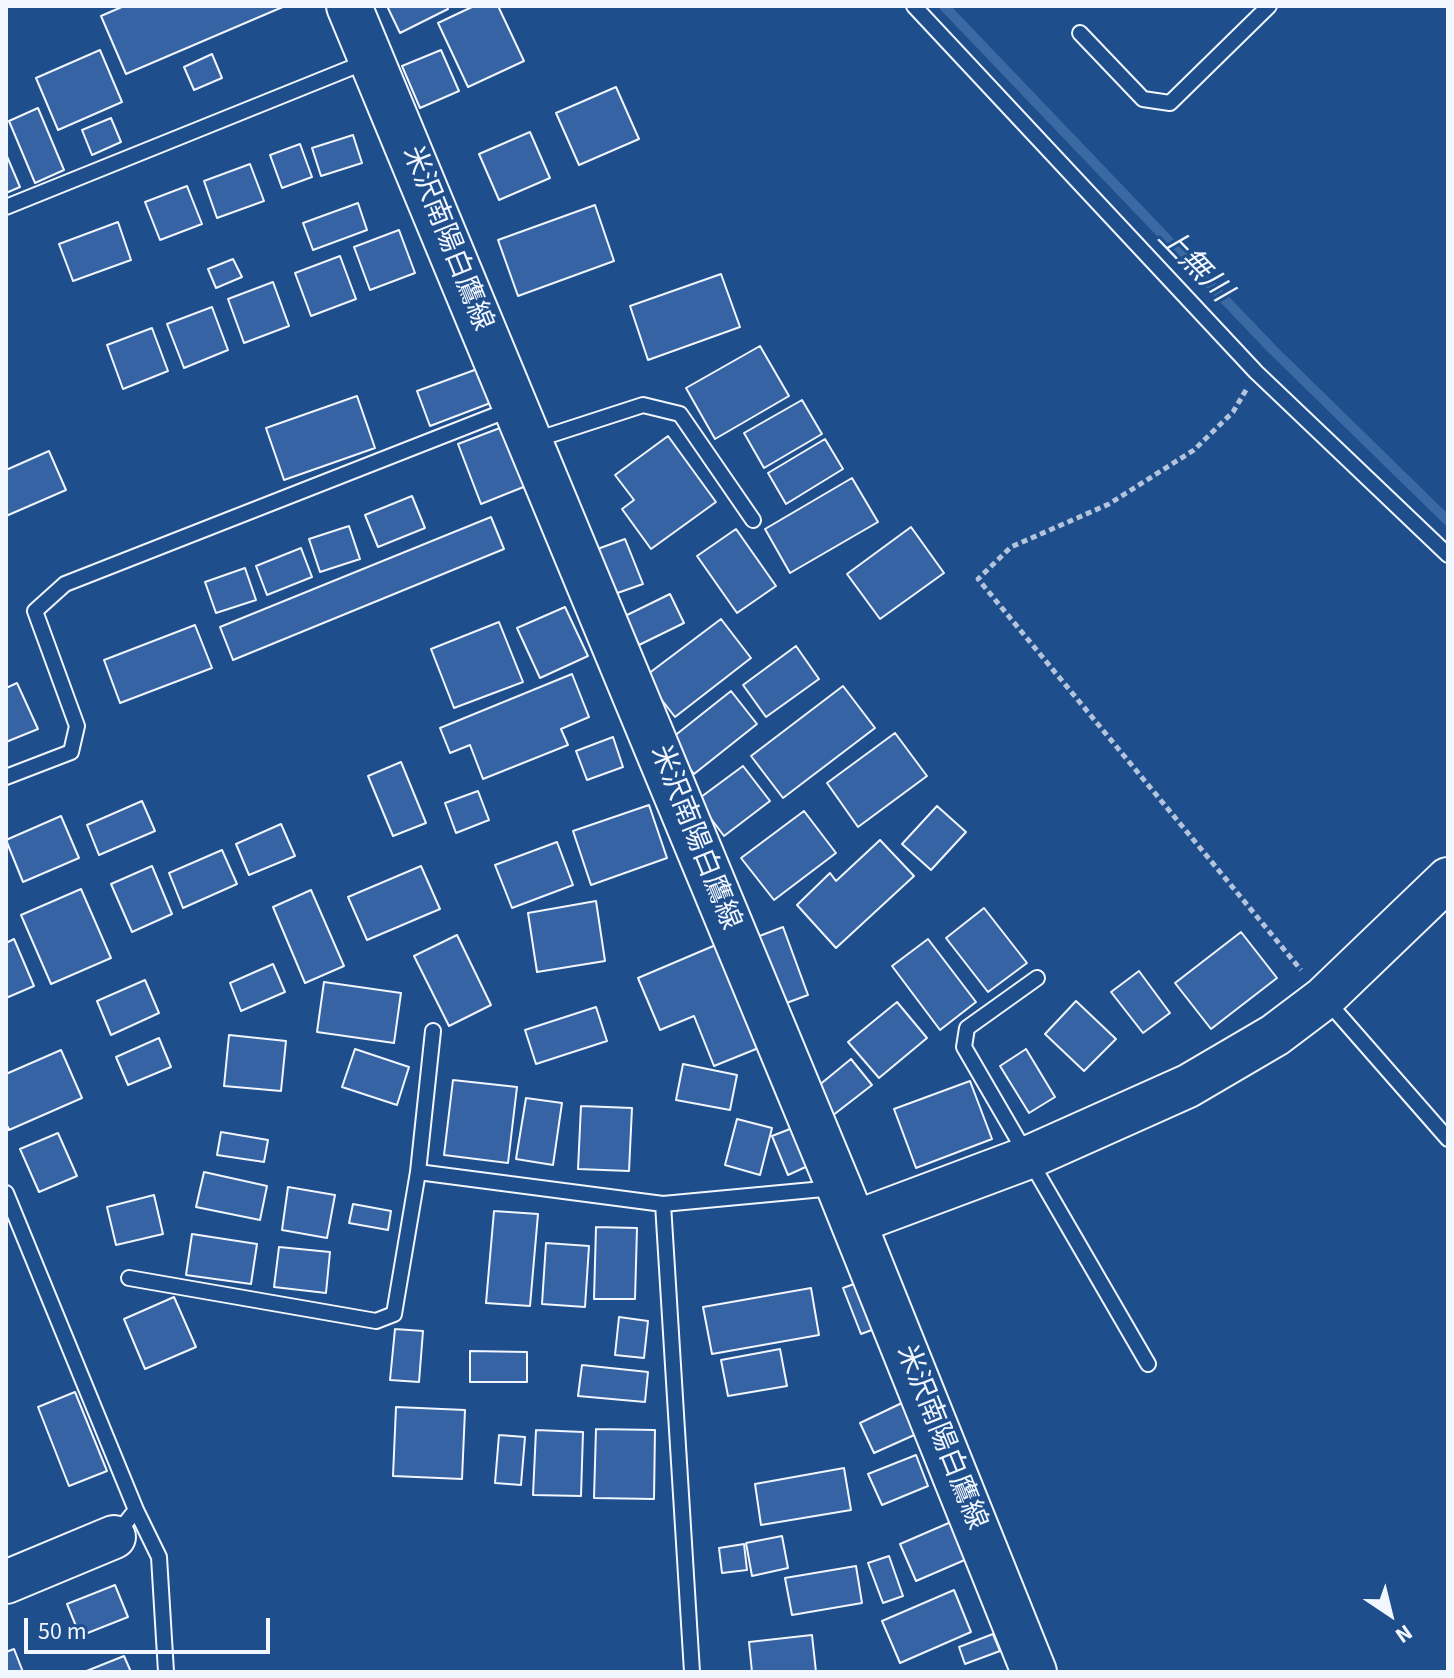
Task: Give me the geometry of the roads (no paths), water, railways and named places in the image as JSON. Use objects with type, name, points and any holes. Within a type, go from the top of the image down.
[{"type":"main road","name":"米沢南陽白鷹線","points":[[349,6],[846,1205],[1034,1672]]},
{"type":"street","points":[[846,1205],[1027,1158],[1188,1086],[1275,1035],[1324,998],[1448,879]]},
{"type":"street","points":[[6,1582],[125,1524]]},
{"type":"lane","points":[[914,6],[1256,372],[1448,555]]},
{"type":"lane","points":[[1080,33],[1143,99],[1170,103],[1269,6]]},
{"type":"lane","points":[[6,207],[372,59]]},
{"type":"lane","points":[[6,777],[71,752],[77,726],[35,611],[65,584],[523,424],[643,405],[680,414],[753,520]]},
{"type":"lane","points":[[1037,978],[967,1028],[964,1047],[1148,1364]]},
{"type":"lane","points":[[1324,998],[1448,1139]]},
{"type":"lane","points":[[129,1278],[376,1321],[394,1314],[418,1172],[433,1031]]},
{"type":"lane","points":[[418,1172],[663,1204],[846,1205]]},
{"type":"lane","points":[[6,1193],[125,1524],[159,1557],[166,1672]]},
{"type":"lane","points":[[663,1204],[692,1672]]},
{"type":"waterway","name":"上無川","points":[[944,6],[1273,350],[1448,521]]}]
